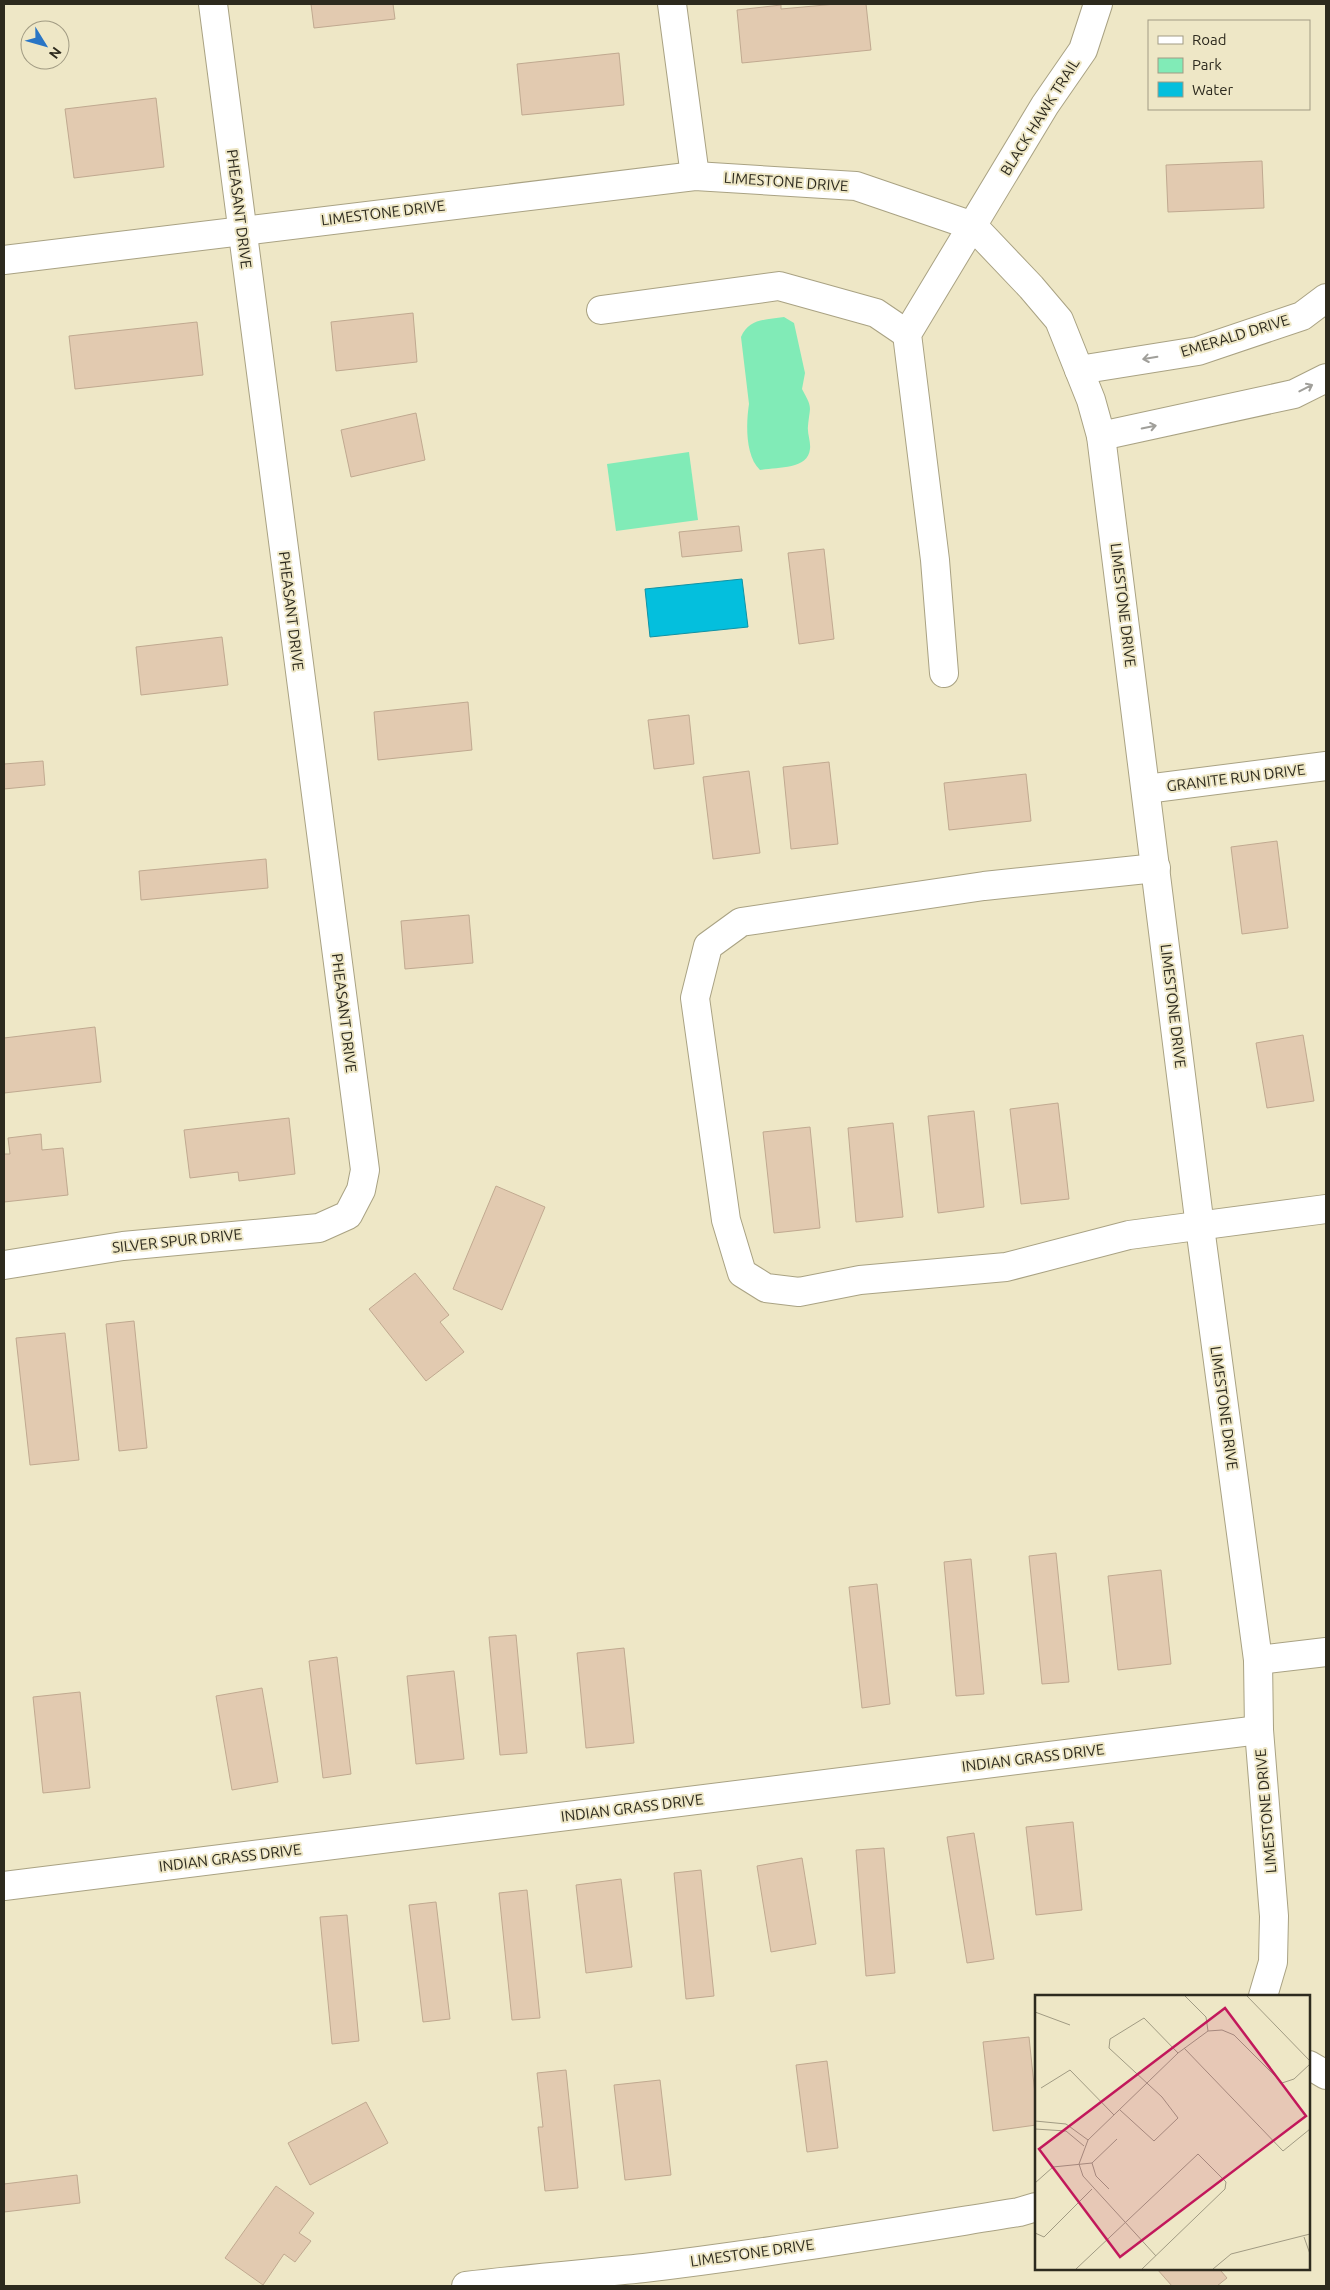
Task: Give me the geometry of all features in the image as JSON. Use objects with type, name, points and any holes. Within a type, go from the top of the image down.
[{"type":"street","name":"PHEASANT DRIVE","points":[[213,4],[365,1170],[361,1190],[348,1215]]},
{"type":"street","points":[[672,4],[695,176]]},
{"type":"street","name":"BLACK HAWK TRAIL","points":[[907,334],[974,226],[1045,105],[1083,50],[1098,4]]},
{"type":"street","name":"LIMESTONE DRIVE","points":[[4,260],[695,176],[856,186],[974,226],[1031,286],[1059,320],[1091,400],[1101,436],[1200,1227],[1258,1660],[1259,1730],[1274,1916],[1273,1962],[1263,1995]]},
{"type":"street","points":[[601,310],[779,286],[876,313],[907,334],[935,560],[944,673]]},
{"type":"street","name":"EMERALD DRIVE","points":[[1079,370],[1198,351],[1302,316],[1326,298]]},
{"type":"street","points":[[1101,436],[1294,394],[1326,378]]},
{"type":"street","name":"GRANITE RUN DRIVE","points":[[1146,789],[1326,766]]},
{"type":"street","points":[[1156,868],[984,886],[741,922],[708,946],[695,998],[726,1220],[742,1273],[766,1288],[798,1292],[860,1280],[1006,1267],[1129,1235],[1326,1209]]},
{"type":"street","name":"SILVER SPUR DRIVE","points":[[4,1265],[123,1246],[319,1228],[348,1215]]},
{"type":"street","points":[[1258,1660],[1326,1652]]},
{"type":"street","name":"INDIAN GRASS DRIVE","points":[[4,1886],[1259,1730]]},
{"type":"street","points":[[1310,2066],[1326,2075]]},
{"type":"street","name":"LIMESTONE DRIVE","points":[[466,2286],[543,2276],[643,2268],[858,2238],[1019,2212],[1035,2207]]},
{"type":"green space","points":[[784,317],[794,323],[805,373],[802,389],[810,407],[808,429],[810,449],[804,461],[798,464],[760,470],[755,464],[749,448],[747,420],[749,404],[741,337],[744,331],[753,323]]},
{"type":"green space","points":[[689,452],[698,520],[616,531],[607,464]]},
{"type":"water","points":[[742,579],[748,627],[650,637],[645,589]]},
{"type":"building","points":[[311,4],[393,4],[395,19],[314,28]]},
{"type":"building","points":[[836,4],[866,4],[871,50],[742,63],[737,10],[781,5],[781,9]]},
{"type":"building","points":[[619,53],[624,105],[522,115],[517,64]]},
{"type":"building","points":[[156,98],[164,167],[74,178],[65,109]]},
{"type":"building","points":[[1262,161],[1264,208],[1168,212],[1166,165]]},
{"type":"building","points":[[413,313],[417,362],[336,371],[331,322]]},
{"type":"building","points":[[197,322],[203,375],[75,389],[69,336]]},
{"type":"building","points":[[416,413],[425,460],[351,477],[341,430]]},
{"type":"building","points":[[739,526],[742,551],[682,557],[679,532]]},
{"type":"building","points":[[824,549],[834,639],[799,644],[788,553]]},
{"type":"building","points":[[222,637],[228,685],[141,695],[136,647]]},
{"type":"building","points":[[468,702],[472,750],[378,760],[374,712]]},
{"type":"building","points":[[689,715],[694,764],[654,769],[648,720]]},
{"type":"building","points":[[43,761],[45,785],[4,789],[4,764]]},
{"type":"building","points":[[829,762],[838,844],[791,849],[783,767]]},
{"type":"building","points":[[749,771],[760,853],[713,859],[703,777]]},
{"type":"building","points":[[1026,774],[1031,821],[949,830],[944,783]]},
{"type":"building","points":[[1277,841],[1288,928],[1242,934],[1231,847]]},
{"type":"building","points":[[266,859],[268,888],[141,900],[139,871]]},
{"type":"building","points":[[469,915],[473,963],[405,969],[401,921]]},
{"type":"building","points":[[95,1027],[101,1082],[4,1093],[4,1038]]},
{"type":"building","points":[[1303,1035],[1314,1101],[1267,1108],[1256,1043]]},
{"type":"building","points":[[1058,1103],[1069,1199],[1021,1204],[1010,1109]]},
{"type":"building","points":[[974,1111],[984,1207],[938,1213],[928,1116]]},
{"type":"building","points":[[289,1118],[295,1174],[239,1181],[238,1172],[190,1178],[184,1130]]},
{"type":"building","points":[[893,1123],[903,1217],[856,1222],[848,1128]]},
{"type":"building","points":[[810,1127],[820,1228],[774,1233],[763,1132]]},
{"type":"building","points":[[41,1134],[42,1150],[63,1148],[68,1195],[4,1202],[4,1154],[10,1154],[8,1138]]},
{"type":"building","points":[[496,1186],[545,1207],[502,1310],[453,1289]]},
{"type":"building","points":[[415,1273],[449,1315],[440,1322],[464,1352],[426,1381],[369,1309]]},
{"type":"building","points":[[134,1321],[147,1448],[119,1451],[106,1324]]},
{"type":"building","points":[[65,1333],[79,1460],[30,1465],[16,1338]]},
{"type":"building","points":[[1056,1553],[1069,1682],[1042,1684],[1029,1556]]},
{"type":"building","points":[[971,1559],[984,1694],[956,1696],[944,1562]]},
{"type":"building","points":[[1161,1570],[1171,1664],[1118,1670],[1108,1576]]},
{"type":"building","points":[[877,1584],[890,1704],[862,1708],[849,1587]]},
{"type":"building","points":[[516,1635],[527,1753],[500,1755],[489,1637]]},
{"type":"building","points":[[624,1648],[634,1743],[586,1748],[577,1653]]},
{"type":"building","points":[[337,1657],[351,1774],[323,1778],[309,1661]]},
{"type":"building","points":[[454,1671],[464,1759],[416,1764],[407,1676]]},
{"type":"building","points":[[262,1688],[278,1782],[232,1790],[216,1696]]},
{"type":"building","points":[[80,1692],[90,1788],[43,1793],[33,1697]]},
{"type":"building","points":[[1073,1822],[1082,1910],[1036,1915],[1026,1827]]},
{"type":"building","points":[[974,1833],[994,1959],[967,1963],[947,1837]]},
{"type":"building","points":[[884,1848],[895,1973],[866,1976],[856,1850]]},
{"type":"building","points":[[802,1858],[816,1944],[771,1952],[757,1866]]},
{"type":"building","points":[[701,1870],[714,1996],[686,1999],[674,1873]]},
{"type":"building","points":[[621,1879],[632,1967],[586,1973],[576,1885]]},
{"type":"building","points":[[527,1890],[540,2018],[512,2020],[499,1893]]},
{"type":"building","points":[[436,1902],[450,2019],[423,2022],[409,1905]]},
{"type":"building","points":[[347,1915],[359,2041],[332,2044],[320,1917]]},
{"type":"building","points":[[1029,2037],[1035,2094],[1035,2125],[993,2131],[983,2042]]},
{"type":"building","points":[[827,2061],[838,2148],[807,2152],[796,2065]]},
{"type":"building","points":[[566,2070],[578,2188],[545,2191],[538,2127],[543,2127],[537,2073]]},
{"type":"building","points":[[660,2080],[671,2175],[625,2180],[614,2085]]},
{"type":"building","points":[[366,2102],[388,2143],[310,2185],[288,2143]]},
{"type":"building","points":[[77,2175],[80,2203],[4,2212],[4,2184]]},
{"type":"building","points":[[276,2186],[314,2213],[299,2233],[311,2241],[295,2262],[284,2254],[263,2285],[225,2258]]},
{"type":"building","points":[[1158,2270],[1222,2270],[1221,2271],[1227,2278],[1217,2286],[1172,2286]]}]
